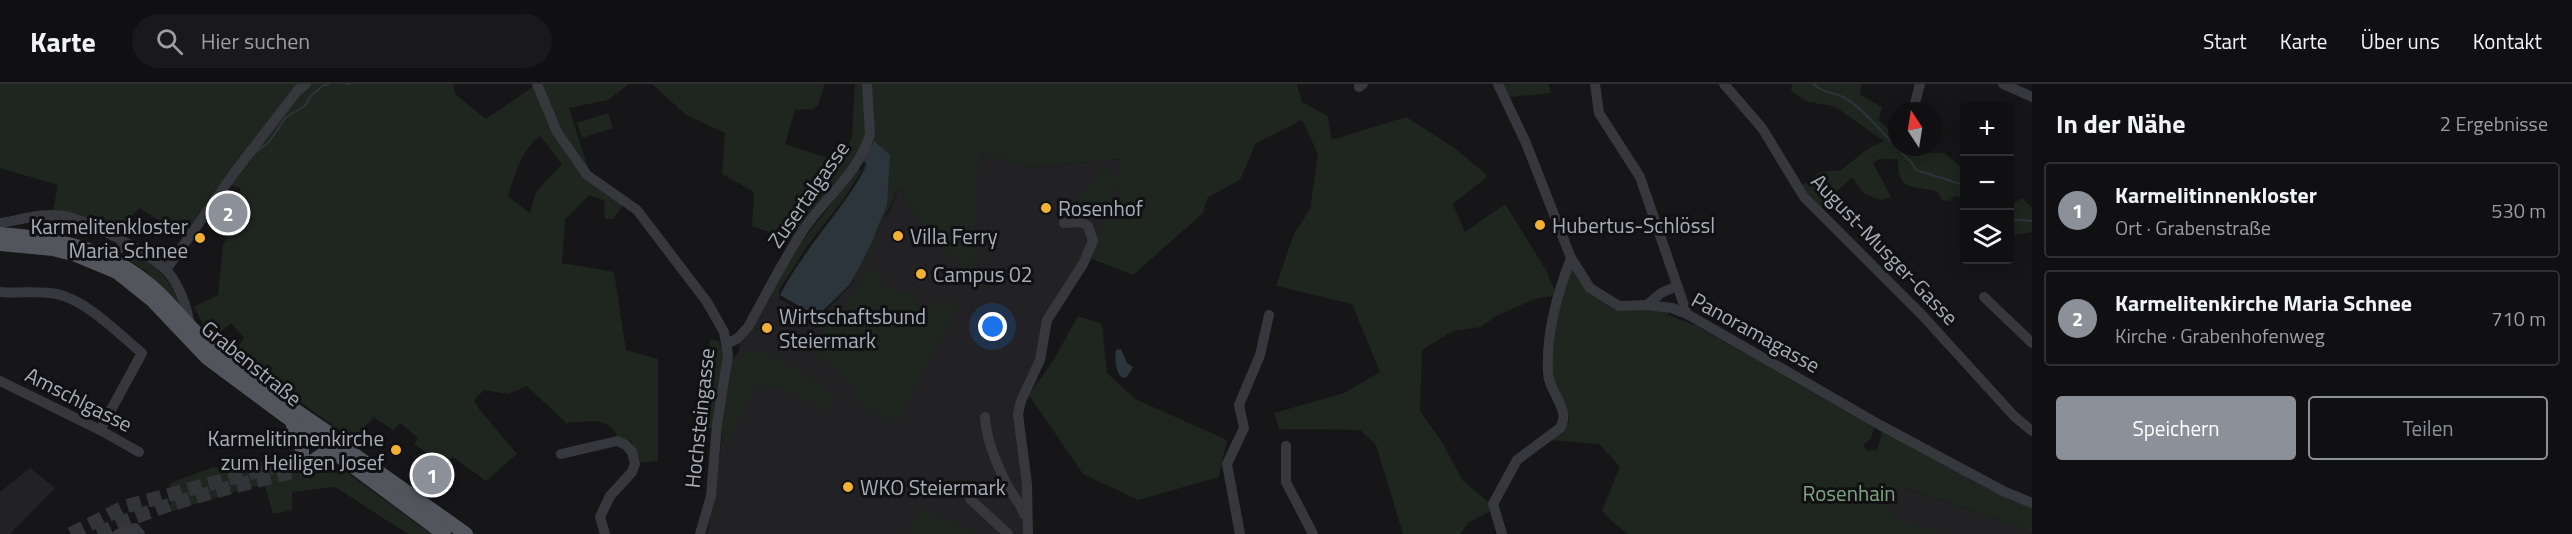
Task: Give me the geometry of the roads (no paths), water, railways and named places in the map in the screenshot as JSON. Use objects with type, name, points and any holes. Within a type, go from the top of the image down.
[{"type":"main road","name":"Grabenstraße","points":[[0,234],[38,237],[78,245],[100,259],[152,300],[207,358],[284,417],[328,442],[466,534]]},
{"type":"main road","name":"Grabenstraße","points":[[0,244],[53,249],[126,266],[144,280],[211,347],[444,534]]},
{"type":"main road","points":[[284,417],[302,437],[306,459],[328,442]]},
{"type":"street","points":[[166,270],[234,173],[298,90],[306,84]]},
{"type":"street","name":"Hochsteingasse","points":[[537,84],[557,132],[587,175],[637,210],[717,316],[727,344],[711,496],[700,534]]},
{"type":"street","name":"Zusertalgasse","points":[[727,344],[738,338],[748,327],[807,225],[844,182],[868,142],[870,134],[867,84]]},
{"type":"street","name":"Panoramagasse","points":[[1498,84],[1526,143],[1570,258],[1590,288],[1619,306],[1647,305],[1672,308],[1687,314],[1880,425],[2003,491],[2032,503]]},
{"type":"street","points":[[1595,84],[1599,113],[1640,177],[1687,314]]},
{"type":"street","name":"August-Musger-Gasse","points":[[1724,84],[1762,128],[1804,197],[1923,316],[2014,416],[2032,431]]},
{"type":"street","points":[[1915,102],[1920,84]]},
{"type":"street","points":[[2003,84],[2032,97]]},
{"type":"street","name":"Grabenstraße","points":[[0,223],[33,215],[54,215],[77,219],[124,243],[166,270],[176,286],[189,326]]},
{"type":"street","points":[[38,237],[49,229],[54,215]]},
{"type":"street","points":[[1028,530],[1026,484],[1018,414],[1021,401],[1040,360],[1047,320],[1083,264],[1093,241],[1088,226],[1081,222],[1064,223]]},
{"type":"street","points":[[100,259],[120,248],[124,243]]},
{"type":"street","points":[[1502,534],[1493,504],[1512,466],[1560,428],[1563,423],[1564,415],[1547,374],[1551,324],[1570,258]]},
{"type":"street","points":[[1647,305],[1661,293],[1677,286]]},
{"type":"street","points":[[0,292],[56,294],[69,298],[142,353],[100,430]]},
{"type":"street","name":"August-Musger-Gasse","points":[[1984,297],[2032,343]]},
{"type":"street","points":[[1240,534],[1227,464],[1235,452],[1244,428],[1239,405],[1260,355],[1269,315]]},
{"type":"street","name":"Amschlgasse","points":[[0,381],[100,430],[139,452]]},
{"type":"street","points":[[985,417],[988,442],[1007,486],[1021,503],[1028,530]]},
{"type":"street","points":[[561,454],[617,441],[626,445],[632,452],[635,464],[632,472],[610,496],[600,517],[605,534]]},
{"type":"street","points":[[1286,446],[1286,482],[1313,534]]},
{"type":"street","points":[[970,499],[1008,534]]},
{"type":"street","points":[[118,534],[135,528],[140,534]]},
{"type":"waterway","points":[[254,154],[269,142],[286,117],[305,106],[310,97],[322,86],[329,84]]},
{"type":"waterway","points":[[1813,84],[1843,97],[1861,110],[1916,170],[1960,184]]},
{"type":"waterway","points":[[2014,219],[2032,221]]},
{"type":"tunnel","points":[[71,534],[124,507],[291,462],[302,455]]},
{"type":"tunnel","points":[[98,534],[171,504],[296,471],[310,463]]},
{"type":"place","name":"Rosenhof","points":[[1046,208]]},
{"type":"place","name":"Karmelitenkirche Maria Schnee","points":[[228,213]]},
{"type":"place","name":"Hubertus-Schlössl","points":[[1540,225]]},
{"type":"place","name":"Villa Ferry","points":[[898,236]]},
{"type":"place","name":"Karmelitenkloster Maria Schnee","points":[[200,238]]},
{"type":"place","name":"Campus 02","points":[[921,274]]},
{"type":"place","name":"Wirtschaftsbund Steiermark","points":[[767,328]]},
{"type":"place","name":"Karmelitinnenkirche zum Heiligen Josef","points":[[396,450]]},
{"type":"place","name":"Karmelitinnenkloster","points":[[432,475]]},
{"type":"place","name":"WKO Steiermark","points":[[848,487]]},
{"type":"park label","name":"Rosenhain","points":[[1849,493]]}]
